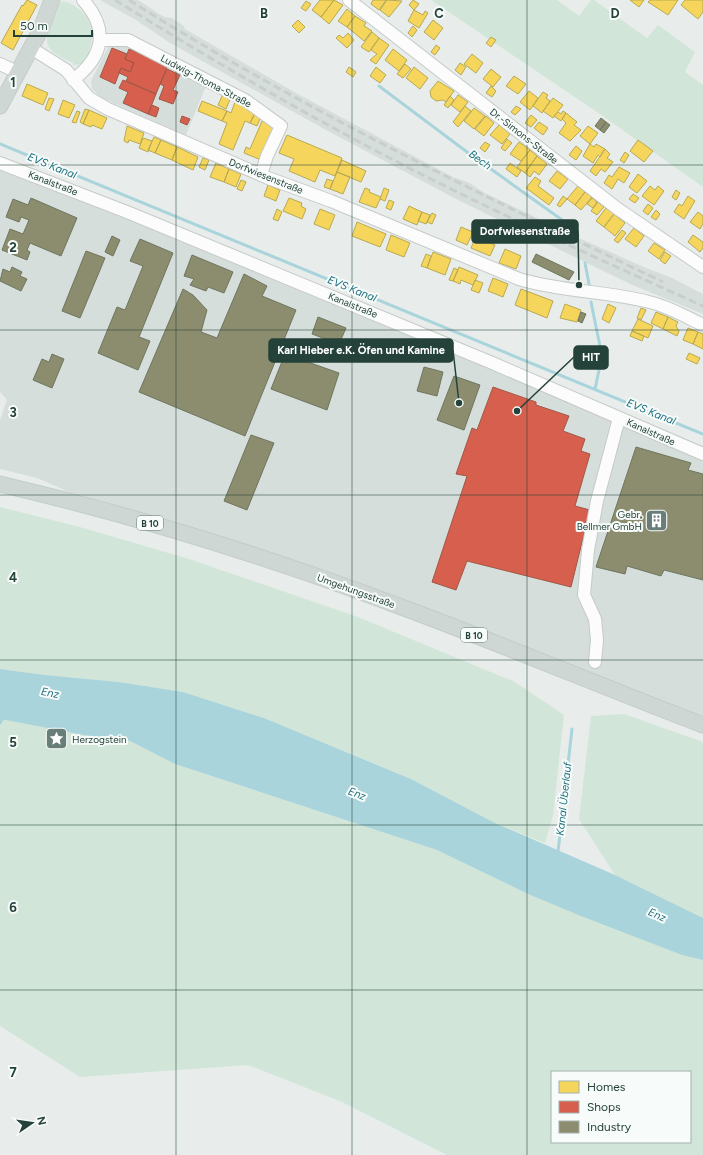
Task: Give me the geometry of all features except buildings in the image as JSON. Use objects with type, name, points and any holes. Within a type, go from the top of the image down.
[{"type":"main road","points":[[0,106],[41,29],[52,0]]},
{"type":"main road","name":"Umgehungsstraße","points":[[0,484],[148,522],[328,580],[464,631],[703,725]]},
{"type":"street","points":[[73,80],[85,71],[95,59],[100,40],[98,25],[93,11],[83,0]]},
{"type":"street","name":"Dr.-Simons-Straße","points":[[349,0],[618,209],[703,267]]},
{"type":"street","name":"Ludwig-Thoma-Straße","points":[[100,40],[128,40],[245,100],[281,126],[267,156],[261,175]]},
{"type":"street","name":"Dorfwiesenstraße","points":[[31,48],[66,70],[89,98],[108,108],[261,175],[331,201],[520,279],[542,286],[602,293],[650,302],[703,325]]},
{"type":"street","points":[[0,64],[17,72]]},
{"type":"street","name":"Kanalstraße","points":[[0,162],[362,309],[576,398],[703,454]]},
{"type":"street","points":[[595,662],[597,640],[595,619],[584,595],[586,572],[597,501],[619,418]]},
{"type":"shaded area","points":[[100,0],[138,0],[164,17],[172,18],[184,26],[185,29],[296,93],[453,177],[470,183],[483,192],[577,237],[646,268],[670,277],[703,294],[703,314],[630,284],[458,200],[326,130],[170,43],[136,20]]},
{"type":"shaded area","points":[[110,43],[129,46],[206,86],[186,135],[100,97],[92,89],[91,81]]},
{"type":"shaded area","points":[[0,167],[703,457],[703,716],[448,618],[196,529],[69,492],[37,478],[0,469],[0,420],[7,400],[0,392]]},
{"type":"green space","points":[[431,0],[557,0],[579,16],[591,0],[594,0],[647,38],[658,25],[695,52],[685,72],[703,85],[703,187],[597,112]]},
{"type":"green space","points":[[63,1],[78,8],[84,14],[91,26],[92,34],[89,51],[91,53],[86,60],[79,64],[73,65],[73,63],[60,57],[52,51],[48,45],[48,32],[60,4]]},
{"type":"green space","points":[[0,507],[80,527],[189,559],[358,617],[515,682],[564,715],[553,816],[545,843],[493,822],[411,779],[378,765],[264,718],[183,692],[119,682],[0,669]]},
{"type":"green space","points":[[624,714],[703,742],[703,918],[615,875],[579,819],[591,716]]},
{"type":"green space","points":[[0,719],[84,735],[130,741],[175,764],[437,850],[528,894],[682,955],[703,960],[703,1155],[447,1155],[342,1102],[248,1065],[80,1077],[0,1026]]},
{"type":"water","name":"Enz","points":[[0,669],[119,682],[183,692],[264,718],[411,779],[493,822],[615,875],[703,918],[703,960],[682,955],[581,916],[528,894],[437,850],[175,764],[130,741],[84,735],[0,719]]},
{"type":"waterway","name":"Bech","points":[[379,86],[467,152],[565,222],[578,236]]},
{"type":"waterway","name":"EVS Kanal","points":[[0,144],[703,434]]},
{"type":"waterway","name":"Bech","points":[[585,263],[590,289]]},
{"type":"waterway","name":"Bech","points":[[591,302],[602,356],[595,389]]},
{"type":"waterway","points":[[0,723],[4,716]]},
{"type":"waterway","name":"Kanal Überlauf","points":[[558,852],[572,729]]},
{"type":"railway","points":[[115,0],[271,93],[391,158],[465,196],[703,306]]},
{"type":"railway","points":[[129,0],[194,40],[325,114],[460,183],[663,282]]},
{"type":"place","name":"Dorfwiesenstraße","points":[[579,285]]},
{"type":"place","name":"Karl Hieber e.K. Öfen und Kamine","points":[[459,403]]},
{"type":"place","name":"HIT","points":[[517,411]]},
{"type":"place","name":"Gebr. Bellmer GmbH","points":[[657,520]]},
{"type":"place","name":"Herzogstein","points":[[56,739]]}]
